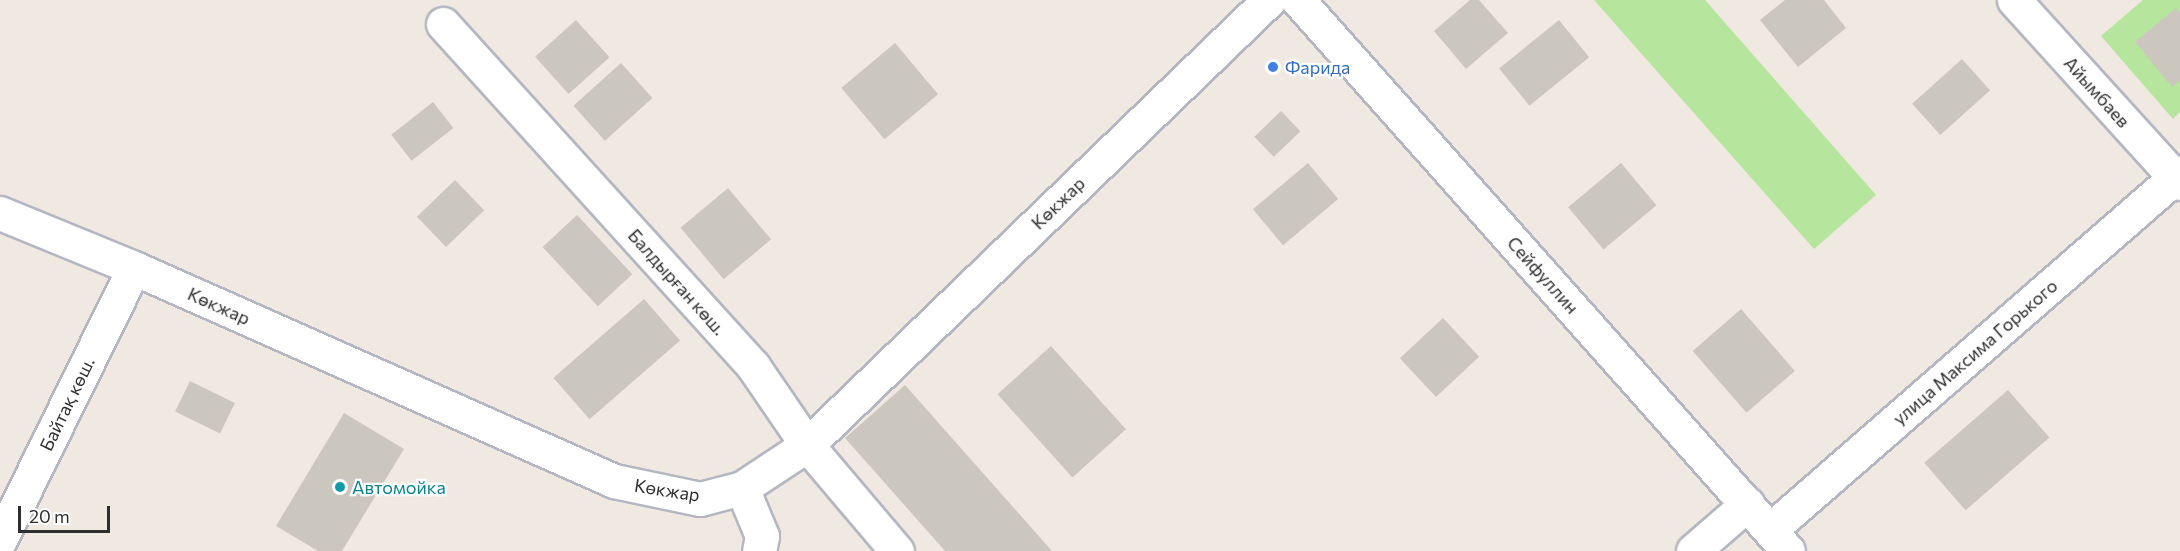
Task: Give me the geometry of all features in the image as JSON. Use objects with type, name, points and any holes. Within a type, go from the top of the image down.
[{"type":"street","name":"Көкжар","points":[[0,213],[134,268],[614,481],[700,500],[742,488],[807,445],[1269,0]]},
{"type":"street","name":"Сейфуллин","points":[[1298,0],[1779,541]]},
{"type":"street","name":"Айымбаев","points":[[2014,0],[2178,178]]},
{"type":"street","name":"Балдырған көш.","points":[[443,24],[753,366],[807,445],[897,551]]},
{"type":"street","name":"улица Максима Горького","points":[[1779,541],[2178,178]]},
{"type":"street","name":"Байтақ көш.","points":[[0,540],[134,268]]},
{"type":"street","points":[[742,488],[762,536],[759,551]]},
{"type":"street","points":[[1693,551],[1747,504]]},
{"type":"green space","points":[[1594,0],[1705,0],[1876,195],[1814,249]]},
{"type":"green space","points":[[2143,0],[2180,0],[2180,112],[2173,119],[2101,36]]},
{"type":"building","points":[[1470,0],[1479,0],[1508,33],[1466,69],[1434,31]]},
{"type":"building","points":[[1785,0],[1824,0],[1846,28],[1798,67],[1760,20]]},
{"type":"building","points":[[2176,8],[2180,13],[2180,81],[2172,87],[2135,42]]},
{"type":"building","points":[[576,20],[609,57],[569,94],[535,57]]},
{"type":"building","points":[[1559,20],[1589,57],[1529,106],[1499,68]]},
{"type":"building","points":[[895,43],[938,94],[884,139],[841,88]]},
{"type":"building","points":[[1962,59],[1990,90],[1940,135],[1912,104]]},
{"type":"building","points":[[621,63],[652,98],[605,141],[573,106]]},
{"type":"building","points":[[433,102],[453,128],[412,161],[391,135]]},
{"type":"building","points":[[1281,111],[1300,131],[1274,157],[1254,137]]},
{"type":"building","points":[[1308,163],[1338,199],[1283,245],[1253,209]]},
{"type":"building","points":[[1621,163],[1656,205],[1603,249],[1568,207]]},
{"type":"building","points":[[455,180],[484,210],[446,247],[417,217]]},
{"type":"building","points":[[728,188],[771,239],[724,279],[681,228]]},
{"type":"building","points":[[577,215],[632,274],[598,306],[543,247]]},
{"type":"building","points":[[644,299],[680,341],[590,419],[553,378]]},
{"type":"building","points":[[1741,309],[1795,371],[1746,413],[1693,351]]},
{"type":"building","points":[[1443,318],[1479,357],[1436,397],[1400,358]]},
{"type":"building","points":[[1051,346],[1126,429],[1072,477],[997,394]]},
{"type":"building","points":[[190,381],[235,403],[220,433],[175,412]]},
{"type":"building","points":[[905,385],[1052,551],[945,551],[845,438]]},
{"type":"building","points":[[2008,390],[2049,438],[1966,510],[1924,463]]},
{"type":"building","name":"Автомойка","points":[[344,413],[404,449],[342,551],[318,551],[276,526]]},
{"type":"place","name":"Фарида","points":[[1273,67]]},
{"type":"place","name":"Автомойка","points":[[340,487]]}]
